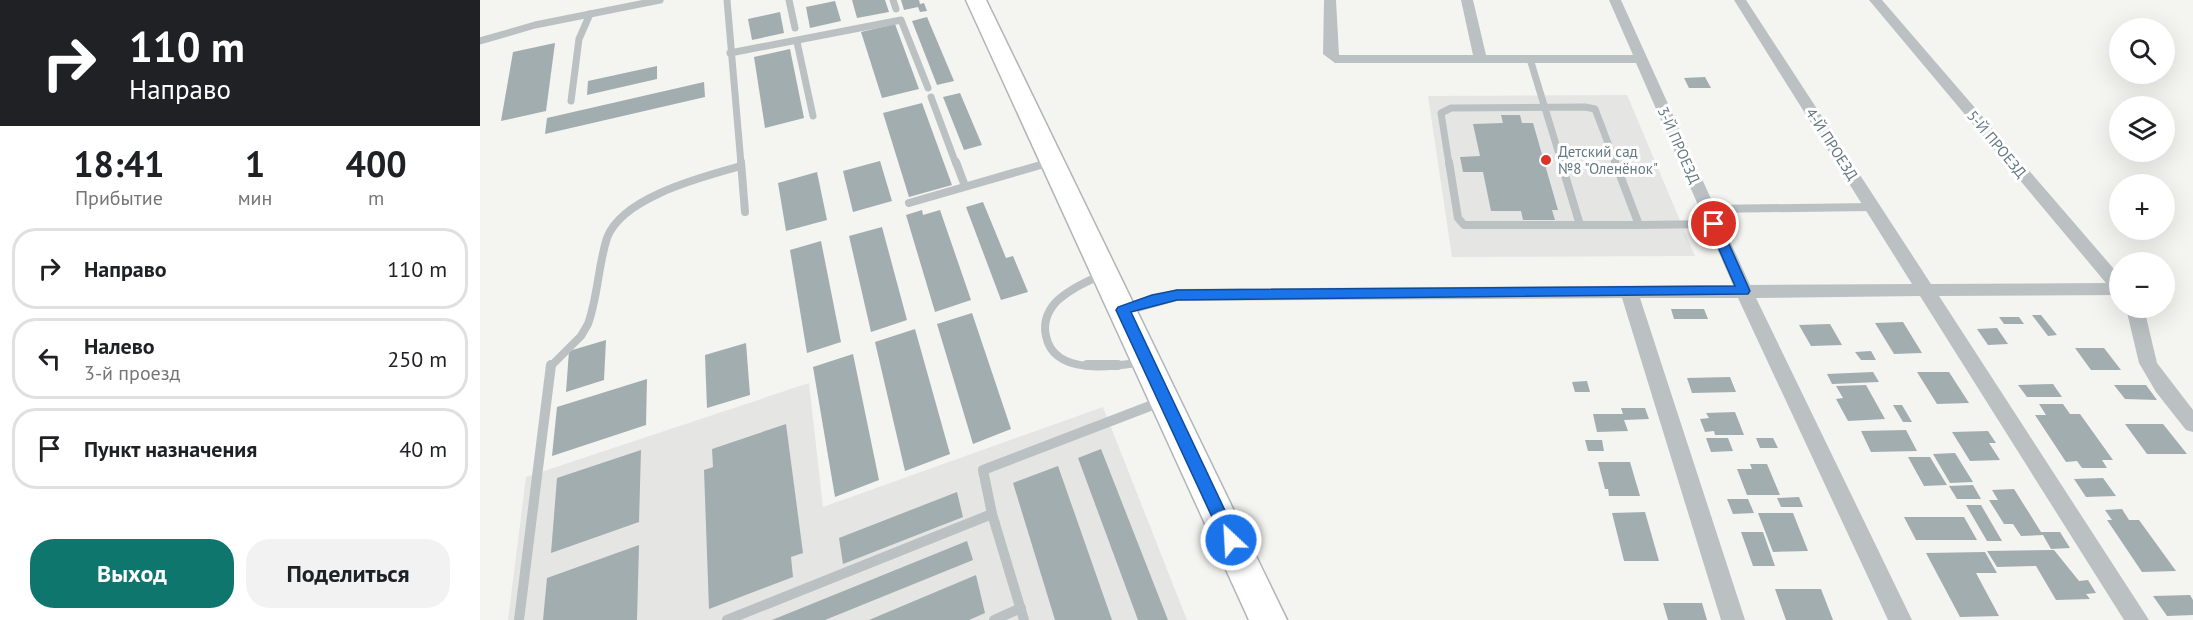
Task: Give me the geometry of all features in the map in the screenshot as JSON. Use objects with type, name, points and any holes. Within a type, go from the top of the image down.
[{"type":"main road","points":[[976,0],[1268,620]]},
{"type":"street","points":[[1330,0],[1330,54],[1335,59],[1641,59]]},
{"type":"street","points":[[1467,0],[1481,60]]},
{"type":"street","name":"3-Й ПРОЕЗД","points":[[1615,0],[1744,291],[1900,620]]},
{"type":"street","name":"4-Й ПРОЕЗД","points":[[1740,0],[2137,620]]},
{"type":"street","name":"5-Й ПРОЕЗД","points":[[1875,0],[2109,276]]},
{"type":"street","points":[[1123,310],[1152,300],[1177,295],[2109,289]]},
{"type":"street","points":[[1629,292],[1733,620]]},
{"type":"street","points":[[2139,318],[2146,361],[2193,424]]},
{"type":"lane","points":[[480,41],[590,14],[660,0]]},
{"type":"lane","points":[[727,0],[745,212]]},
{"type":"lane","points":[[789,0],[795,28]]},
{"type":"lane","points":[[892,0],[896,9]]},
{"type":"lane","points":[[571,101],[579,39],[590,14]]},
{"type":"lane","points":[[730,53],[797,42],[901,20],[928,88]]},
{"type":"lane","points":[[797,42],[813,116]]},
{"type":"lane","points":[[1530,59],[1580,225]]},
{"type":"lane","points":[[931,97],[965,186]]},
{"type":"lane","points":[[1639,225],[1598,113],[1585,107],[1451,108],[1443,111],[1458,218],[1464,225],[1471,226],[1639,225],[1714,224]]},
{"type":"lane","points":[[909,202],[1053,162]]},
{"type":"lane","points":[[519,620],[549,368],[559,354],[581,336],[589,320],[607,240],[613,225],[624,214],[682,184],[741,166]]},
{"type":"lane","points":[[1707,209],[1872,207]]},
{"type":"lane","points":[[1105,273],[1072,290],[1053,306],[1044,326],[1048,346],[1056,354],[1084,366],[1123,366],[1147,360]]},
{"type":"lane","points":[[994,620],[1022,614],[992,514],[983,470],[1048,443],[1165,400]]},
{"type":"lane","points":[[727,620],[992,514]]},
{"type":"shaded area","name":"Детский сад №8 \"Оленёнок\"","points":[[1627,95],[1695,256],[1452,257],[1428,96]]},
{"type":"shaded area","points":[[809,383],[823,507],[1103,407],[1187,620],[508,620],[526,477]]},
{"type":"building","points":[[852,0],[885,0],[889,12],[857,18]]},
{"type":"building","points":[[901,0],[919,0],[920,4],[924,3],[927,11],[920,12],[918,7],[904,10]]},
{"type":"building","points":[[835,1],[841,21],[810,28],[806,7]]},
{"type":"building","points":[[780,12],[784,33],[752,40],[748,19]]},
{"type":"building","points":[[927,17],[954,81],[937,85],[912,21]]},
{"type":"building","points":[[895,24],[919,89],[882,98],[861,32]]},
{"type":"building","points":[[555,43],[546,111],[501,121],[513,52]]},
{"type":"building","points":[[790,49],[804,118],[765,128],[754,57]]},
{"type":"building","points":[[657,66],[657,79],[587,95],[588,81]]},
{"type":"building","points":[[1705,77],[1711,88],[1689,88],[1684,78]]},
{"type":"building","points":[[704,82],[705,97],[545,134],[547,118]]},
{"type":"building","points":[[960,93],[982,145],[964,150],[943,97]]},
{"type":"building","points":[[922,103],[952,185],[909,197],[883,113]]},
{"type":"building","points":[[1501,115],[1520,115],[1522,123],[1533,123],[1558,210],[1552,210],[1555,220],[1523,220],[1521,211],[1491,211],[1483,172],[1463,172],[1460,157],[1480,156],[1473,124],[1503,123]]},
{"type":"building","points":[[880,161],[892,201],[853,212],[843,171]]},
{"type":"building","points":[[817,172],[827,220],[786,231],[778,183]]},
{"type":"building","points":[[983,202],[1006,258],[1013,256],[1028,292],[1001,300],[966,207]]},
{"type":"building","points":[[922,210],[923,215],[940,210],[971,300],[935,312],[906,215]]},
{"type":"building","points":[[882,227],[907,320],[871,332],[849,236]]},
{"type":"building","points":[[821,241],[841,342],[807,353],[790,250]]},
{"type":"building","points":[[1671,309],[1704,309],[1708,319],[1674,319]]},
{"type":"building","points":[[972,313],[1011,429],[973,444],[937,324]]},
{"type":"building","points":[[2032,315],[2041,315],[2057,335],[2048,336]]},
{"type":"building","points":[[1999,317],[2019,317],[2024,324],[2004,324]]},
{"type":"building","points":[[1903,322],[1922,353],[1894,354],[1875,323]]},
{"type":"building","points":[[1830,324],[1842,345],[1811,346],[1799,325]]},
{"type":"building","points":[[1997,328],[2008,344],[1988,345],[1977,329]]},
{"type":"building","points":[[915,329],[950,454],[905,471],[875,342]]},
{"type":"building","points":[[606,340],[604,380],[566,392],[569,351]]},
{"type":"building","points":[[746,343],[750,395],[707,408],[705,355]]},
{"type":"building","points":[[2075,348],[2104,348],[2121,370],[2091,370]]},
{"type":"building","points":[[1871,351],[1876,360],[1861,360],[1855,352]]},
{"type":"building","points":[[853,354],[879,480],[835,497],[813,367]]},
{"type":"building","points":[[1873,372],[1879,382],[1832,384],[1827,374]]},
{"type":"building","points":[[1917,372],[1949,372],[1969,403],[1937,404]]},
{"type":"building","points":[[1730,377],[1736,392],[1692,393],[1687,378]]},
{"type":"building","points":[[647,379],[646,425],[552,456],[557,407]]},
{"type":"building","points":[[1587,381],[1590,392],[1575,392],[1572,382]]},
{"type":"building","points":[[2053,384],[2062,397],[2027,397],[2018,385]]},
{"type":"building","points":[[1866,385],[1885,419],[1848,421],[1836,399],[1843,398],[1836,386]]},
{"type":"building","points":[[2114,385],[2146,385],[2157,400],[2125,399]]},
{"type":"building","points":[[2039,404],[2063,404],[2070,414],[2080,414],[2113,460],[2102,460],[2107,468],[2082,468],[2077,461],[2066,462],[2035,415],[2046,415]]},
{"type":"building","points":[[1893,405],[1902,405],[1912,422],[1903,422]]},
{"type":"building","points":[[1621,408],[1645,408],[1649,419],[1624,420],[1628,431],[1597,432],[1593,414],[1623,414]]},
{"type":"building","points":[[1735,412],[1744,435],[1715,435],[1714,431],[1705,432],[1700,419],[1709,418],[1706,413]]},
{"type":"building","points":[[786,424],[803,553],[791,557],[793,577],[709,609],[704,470],[713,467],[712,449]]},
{"type":"building","points":[[2125,424],[2163,424],[2187,454],[2147,454]]},
{"type":"building","points":[[1906,430],[1917,451],[1871,452],[1861,431]]},
{"type":"building","points":[[1988,431],[1996,443],[1989,443],[2000,460],[1970,461],[1952,432]]},
{"type":"building","points":[[1706,438],[1728,438],[1733,451],[1711,452]]},
{"type":"building","points":[[1756,438],[1773,438],[1778,448],[1760,448]]},
{"type":"building","points":[[1585,440],[1602,440],[1604,451],[1588,451]]},
{"type":"building","points":[[1101,449],[1168,620],[1138,620],[1078,458]]},
{"type":"building","points":[[641,450],[639,522],[551,553],[557,478]]},
{"type":"building","points":[[1955,453],[1973,482],[1950,483],[1933,454]]},
{"type":"building","points":[[1908,457],[1930,457],[1947,485],[1924,486]]},
{"type":"building","points":[[1598,462],[1630,462],[1640,496],[1609,496]]},
{"type":"building","points":[[1750,464],[1767,464],[1780,495],[1747,495],[1737,469],[1752,469]]},
{"type":"building","points":[[1058,466],[1112,620],[1055,620],[1013,483]]},
{"type":"building","points":[[2103,478],[2116,496],[2086,497],[2074,479]]},
{"type":"building","points":[[1973,485],[1981,499],[1957,499],[1949,486]]},
{"type":"building","points":[[2014,489],[2041,532],[2060,532],[2070,548],[2051,549],[2043,535],[2021,536],[2013,524],[2004,524],[1989,500],[1998,500],[1992,490]]},
{"type":"building","points":[[957,492],[963,517],[843,564],[839,538]]},
{"type":"building","points":[[1799,497],[1803,507],[1781,507],[1777,498]]},
{"type":"building","points":[[1727,499],[1748,499],[1754,513],[1733,514]]},
{"type":"building","points":[[1966,505],[1981,505],[2002,541],[1987,541]]},
{"type":"building","points":[[2122,509],[2129,520],[2139,520],[2176,571],[2142,572],[2107,520],[2112,520],[2105,510]]},
{"type":"building","points":[[1645,512],[1659,561],[1624,561],[1612,513]]},
{"type":"building","points":[[1758,513],[1793,513],[1808,551],[1773,552]]},
{"type":"building","points":[[1904,517],[1964,517],[1977,540],[1916,540]]},
{"type":"building","points":[[1741,532],[1763,532],[1775,566],[1753,566]]},
{"type":"building","points":[[967,541],[973,560],[825,620],[772,620]]},
{"type":"building","points":[[639,545],[637,620],[543,620],[547,578]]},
{"type":"building","points":[[2054,550],[2079,581],[2088,580],[2096,593],[2086,594],[2090,599],[2056,600],[2036,566],[1997,567],[1987,551]]},
{"type":"building","points":[[1985,552],[1997,573],[1976,573],[1999,616],[1960,617],[1926,553]]},
{"type":"building","points":[[976,575],[985,613],[969,620],[869,620]]},
{"type":"building","points":[[1775,589],[1821,589],[1833,620],[1786,620]]},
{"type":"building","points":[[2190,595],[2193,600],[2193,615],[2167,616],[2153,596]]},
{"type":"building","points":[[1663,603],[1702,603],[1707,620],[1668,620]]},
{"type":"place","name":"Детский сад №8 \"Оленёнок\"","points":[[1546,160]]},
{"type":"route","points":[[1231,540],[1123,310],[1152,300],[1177,295],[1744,291],[1714,224]]}]
